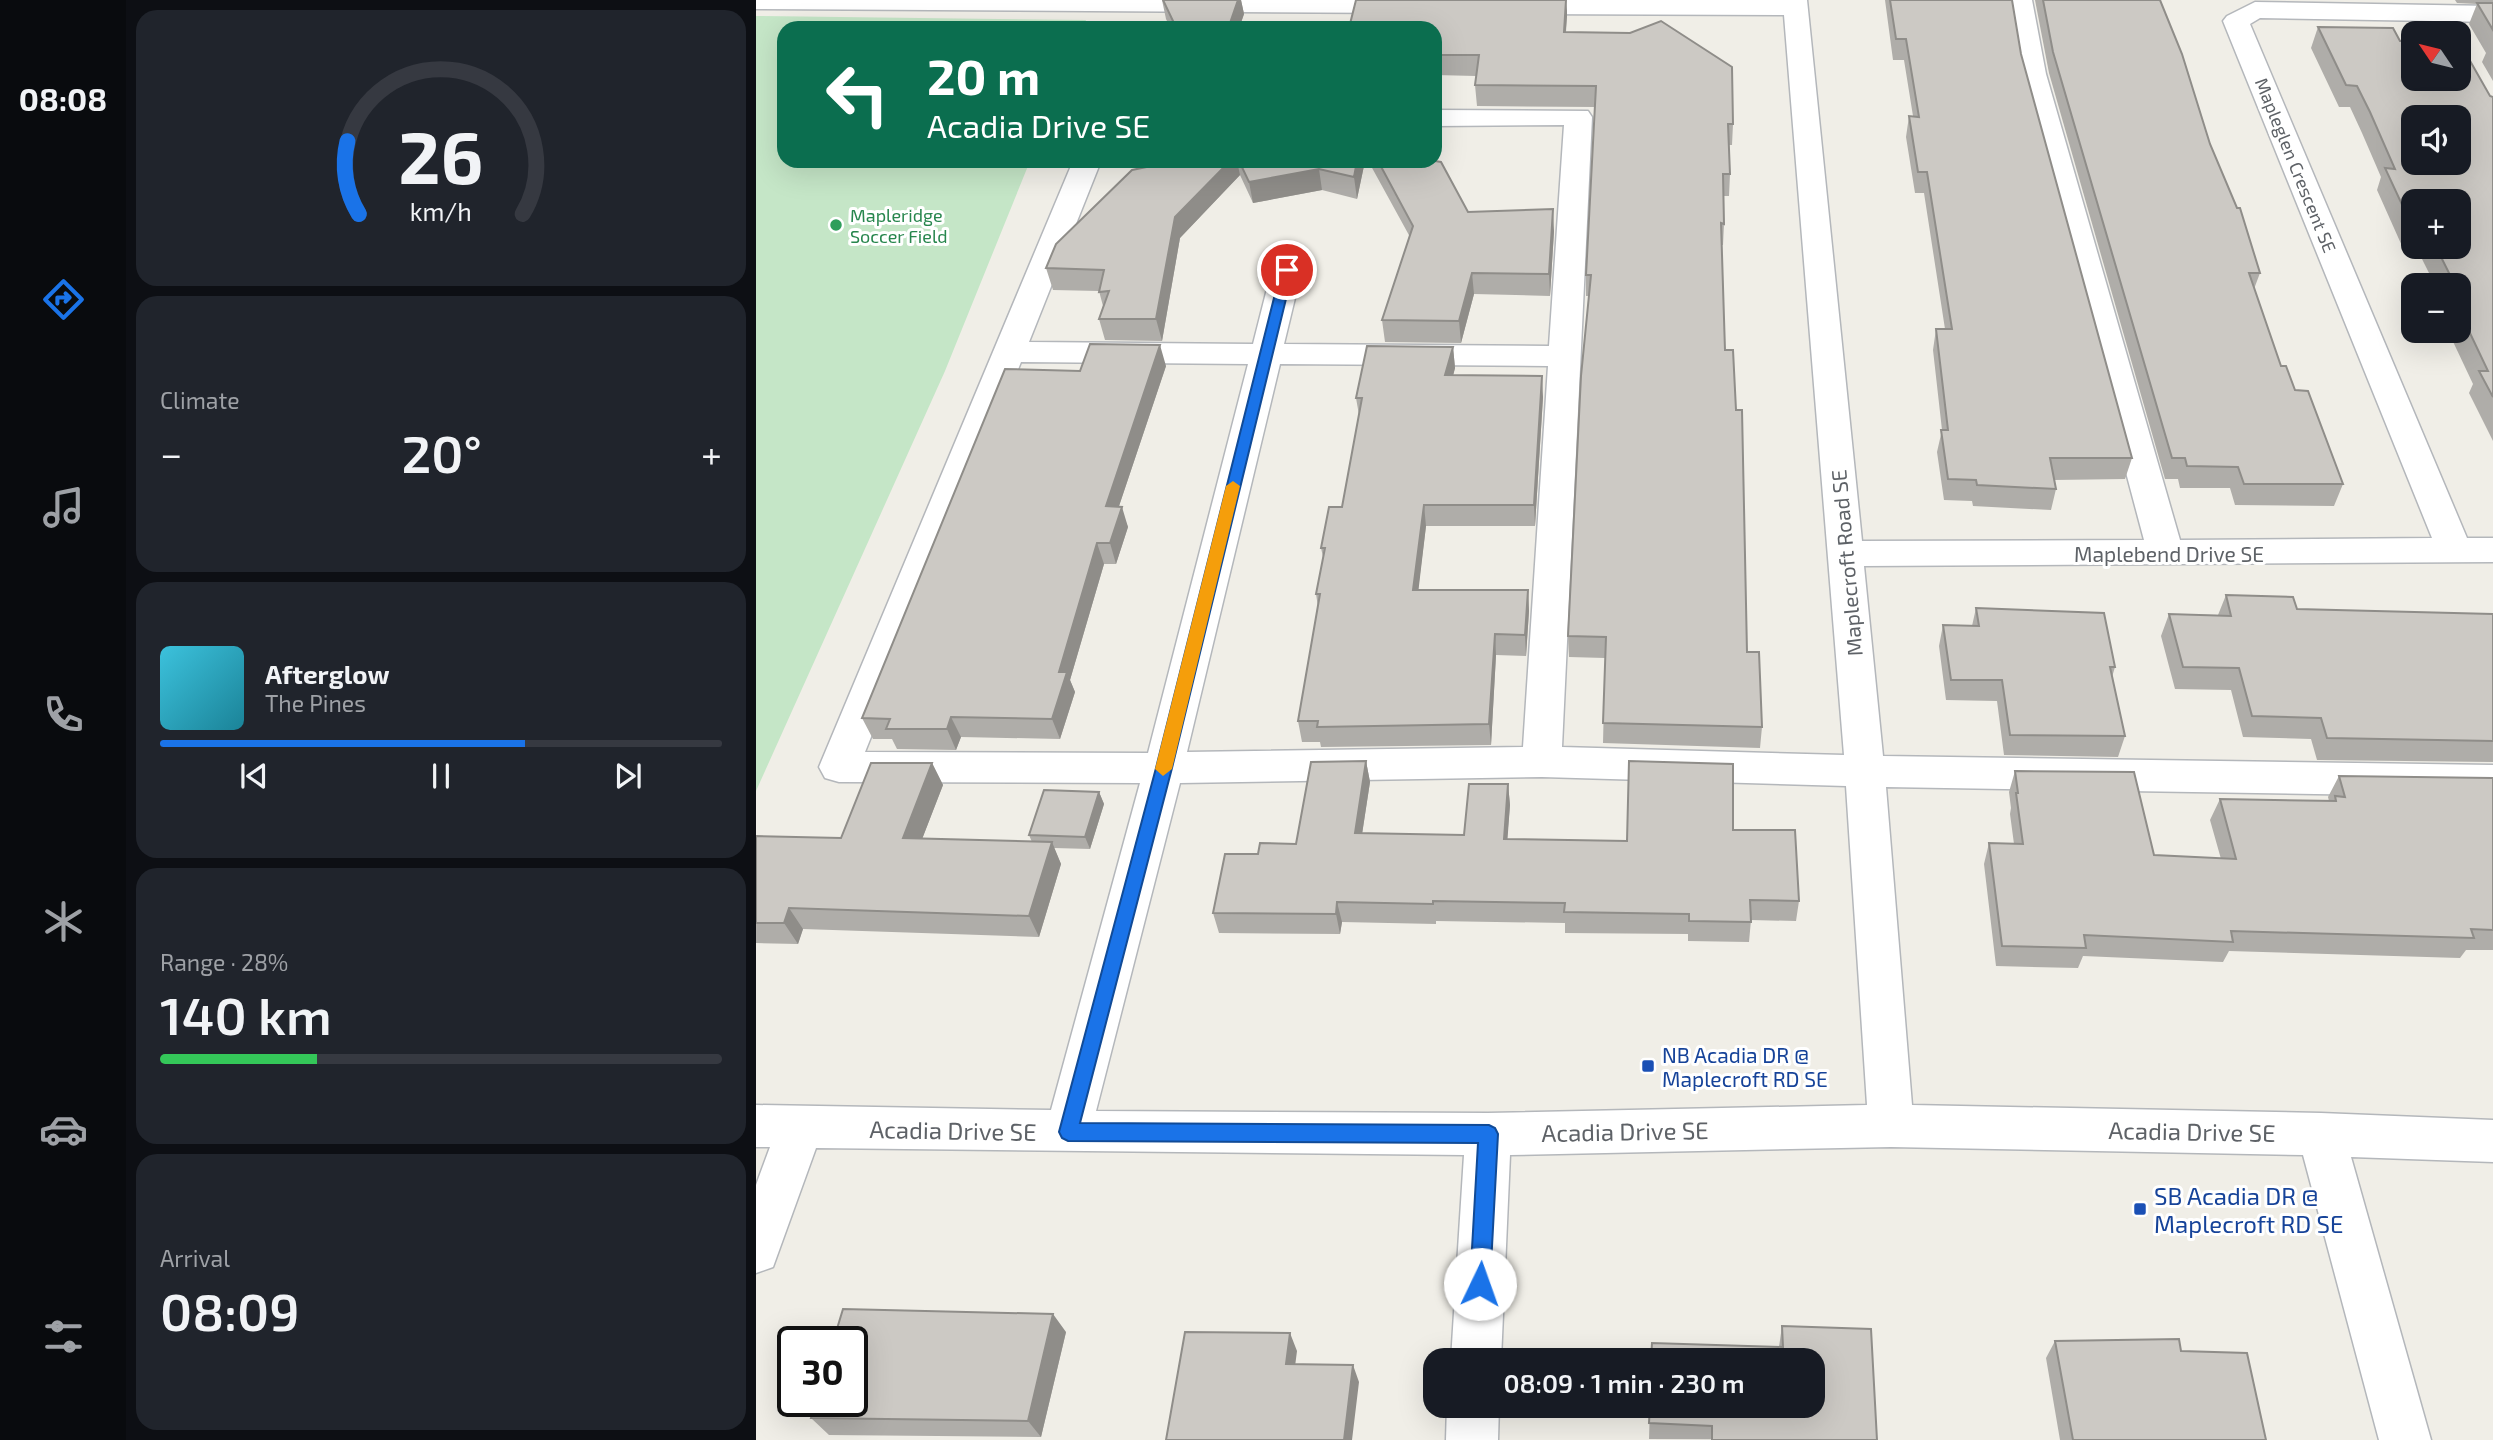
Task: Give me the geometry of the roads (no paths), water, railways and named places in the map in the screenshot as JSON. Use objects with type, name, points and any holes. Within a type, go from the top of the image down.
[{"type":"street","points":[[2020,0],[2033,74],[2166,554]]},
{"type":"street","points":[[756,1],[1435,6]]},
{"type":"street","points":[[1491,6],[1795,4]]},
{"type":"street","name":"Maplecroft Road SE","points":[[1795,4],[1865,771],[1891,1126]]},
{"type":"street","name":"Mapleglen Crescent SE","points":[[2454,549],[2236,21],[2255,10],[2493,14]]},
{"type":"street","points":[[1442,118],[1578,117],[1542,762]]},
{"type":"street","points":[[1084,168],[839,767],[1164,768],[1542,762],[1865,771],[2493,781]]},
{"type":"street","points":[[1068,1132],[1164,768],[1287,270]]},
{"type":"street","points":[[1009,352],[1564,356]]},
{"type":"street","name":"Maplebend Drive SE","points":[[1845,554],[2493,550]]},
{"type":"street","name":"Acadia Drive SE","points":[[756,1126],[1068,1132],[1489,1134],[1891,1126],[2321,1134],[2493,1141]]},
{"type":"street","points":[[756,1250],[801,1127]]},
{"type":"street","points":[[1477,1348],[1489,1134]]},
{"type":"street","points":[[2321,1134],[2405,1440]]},
{"type":"street","points":[[1472,1440],[1473,1418]]},
{"type":"place","name":"Mapleridge Soccer Field","points":[[836,225]]},
{"type":"place","name":"NB Acadia DR @ Maplecroft RD SE","points":[[1648,1066]]},
{"type":"place","name":"SB Acadia DR @ Maplecroft RD SE","points":[[2140,1209]]}]
